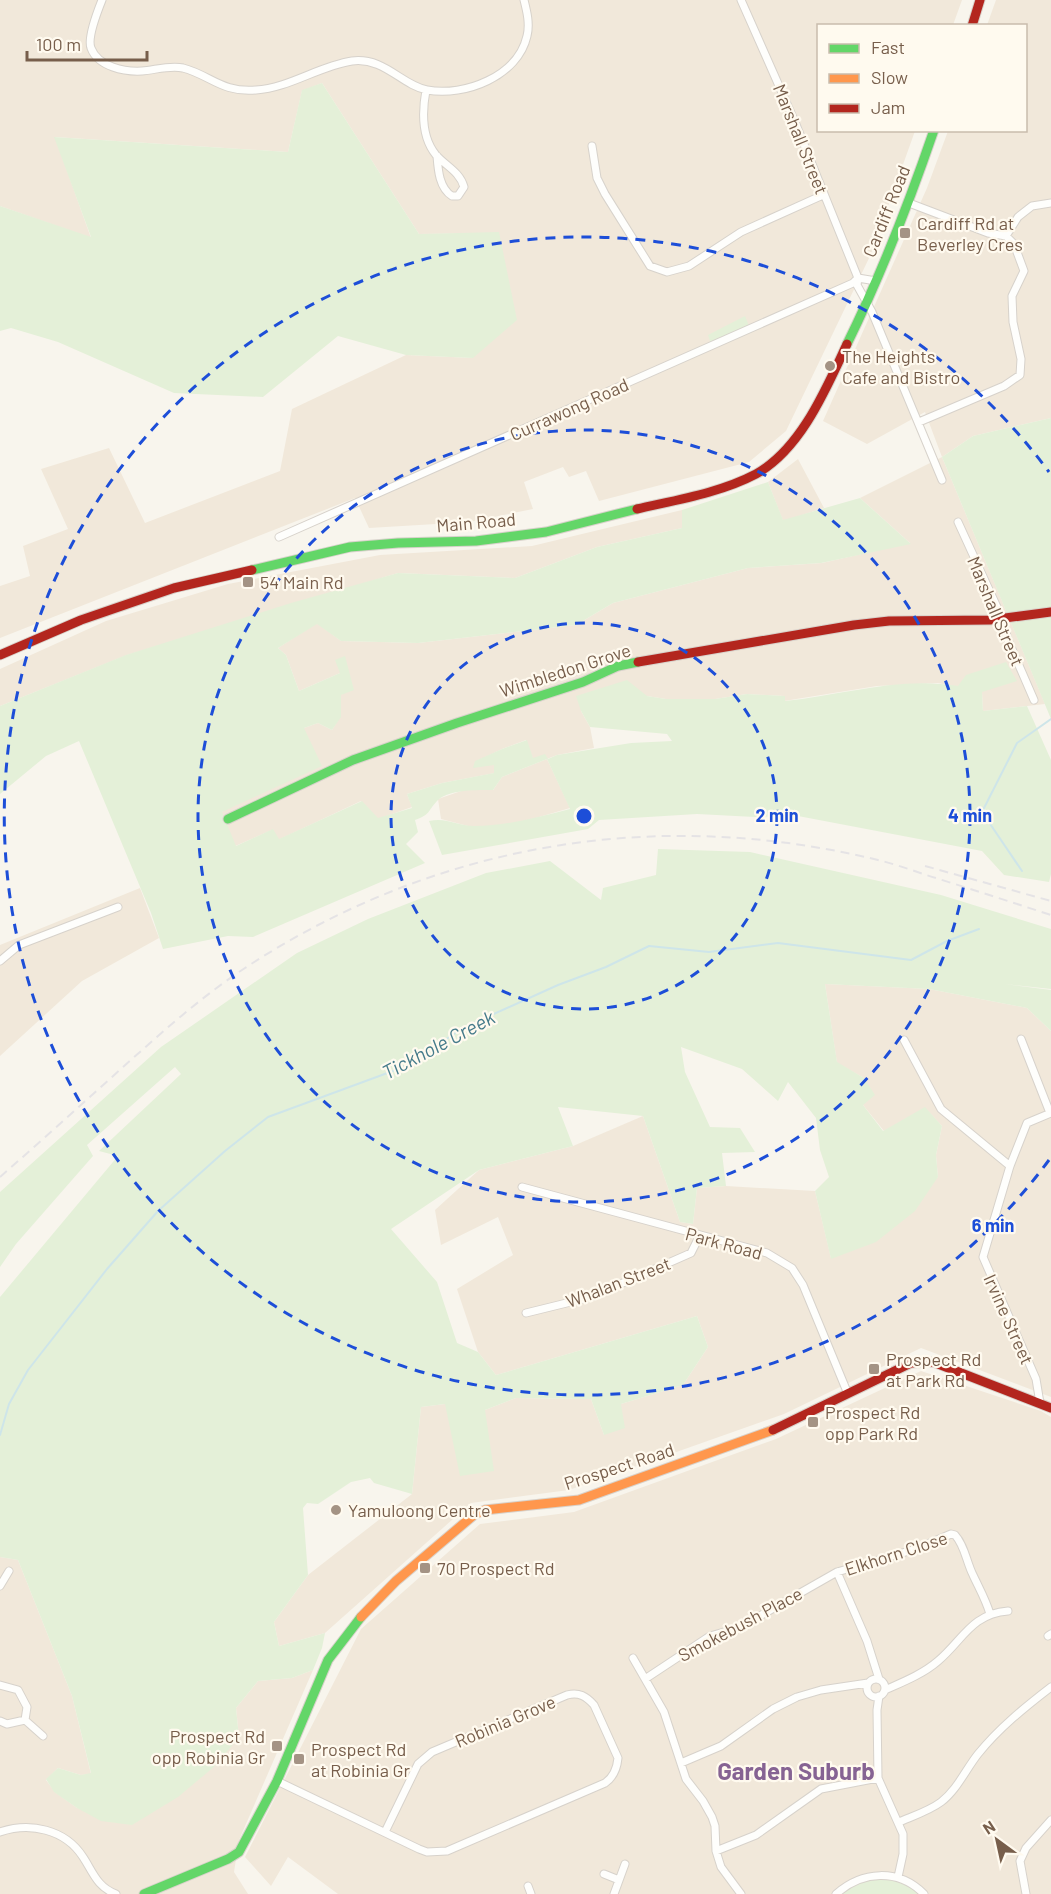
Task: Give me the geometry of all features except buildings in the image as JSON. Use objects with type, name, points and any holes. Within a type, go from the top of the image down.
[{"type":"street","points":[[102,0],[90,41],[91,48],[103,63],[114,67],[141,71],[181,67],[218,85],[239,90],[257,90],[333,65],[363,61],[387,68],[426,90],[453,91],[468,88],[497,75],[506,69],[518,55],[527,38],[528,18],[524,0]]},
{"type":"street","name":"Marshall Street","points":[[741,0],[795,122],[858,278],[857,285],[919,422],[942,480]]},
{"type":"street","points":[[973,24],[980,0]]},
{"type":"street","points":[[426,90],[423,124],[437,156],[445,190],[452,196],[458,196],[464,187],[461,179],[449,165],[437,156]]},
{"type":"street","name":"Cardiff Road","points":[[867,303],[909,203],[933,132]]},
{"type":"street","points":[[592,146],[597,178],[605,194],[650,266],[667,272],[689,266],[741,232],[823,195]]},
{"type":"street","points":[[909,203],[988,233],[1006,236],[1014,244],[1024,271],[1012,296],[1013,322],[1021,359],[1020,375],[1004,386],[919,422]]},
{"type":"street","points":[[1006,236],[1018,217],[1032,206],[1051,203]]},
{"type":"street","points":[[858,278],[876,281]]},
{"type":"street","name":"Currawong Road","points":[[279,537],[853,283],[858,278]]},
{"type":"street","name":"Main Road","points":[[0,656],[81,620],[174,588],[287,561],[350,547],[476,541],[546,532],[735,483],[758,473],[781,455],[802,430],[867,303]]},
{"type":"street","name":"Marshall Street","points":[[958,522],[1002,618],[1008,640],[1034,700]]},
{"type":"street","name":"Wimbledon Grove","points":[[228,819],[353,760],[582,682],[618,666],[854,625],[889,621],[990,620],[1051,612]]},
{"type":"street","points":[[0,961],[20,945],[118,907]]},
{"type":"street","points":[[1021,1039],[1051,1113]]},
{"type":"street","points":[[904,1040],[941,1109],[1010,1166]]},
{"type":"street","name":"Irvine Street","points":[[1040,1403],[1036,1379],[982,1257],[1010,1166],[1027,1123],[1051,1113]]},
{"type":"street","name":"Park Road","points":[[522,1187],[699,1237],[767,1253],[792,1268],[803,1285],[848,1394]]},
{"type":"street","name":"Whalan Street","points":[[526,1313],[591,1297],[691,1253],[699,1237]]},
{"type":"street","name":"Prospect Road","points":[[144,1894],[236,1854],[248,1837],[277,1780],[328,1660],[339,1643],[362,1615],[402,1576],[475,1514],[485,1510],[579,1500],[768,1433],[911,1363],[933,1362],[1051,1408]]},
{"type":"street","name":"Elkhorn Close","points":[[837,1572],[916,1549],[947,1535],[955,1535],[963,1545],[971,1572],[985,1598],[990,1614]]},
{"type":"street","points":[[0,1586],[9,1571]]},
{"type":"street","points":[[837,1572],[867,1641],[873,1662],[877,1710],[878,1778],[899,1822],[904,1843],[898,1877]]},
{"type":"street","name":"Smokebush Place","points":[[645,1679],[710,1636],[751,1622],[837,1572]]},
{"type":"street","points":[[681,1763],[721,1746],[785,1702],[810,1693],[848,1687],[876,1687],[902,1681],[936,1662],[971,1626],[990,1614],[1008,1611]]},
{"type":"street","points":[[633,1658],[664,1712],[686,1779],[704,1801],[712,1817],[715,1826],[716,1851],[724,1874],[741,1894]]},
{"type":"street","points":[[0,1685],[18,1690],[27,1707],[26,1720]]},
{"type":"street","points":[[899,1822],[932,1808],[950,1794],[978,1754],[997,1732],[1051,1688]]},
{"type":"street","name":"Robinia Grove","points":[[277,1780],[385,1832],[427,1852],[447,1851],[611,1779],[618,1758],[594,1705],[589,1698],[581,1694],[567,1695],[432,1752],[418,1764],[385,1832]]},
{"type":"street","points":[[0,1721],[7,1724],[26,1720]]},
{"type":"street","points":[[26,1720],[43,1736]]},
{"type":"street","points":[[716,1851],[756,1835],[821,1789],[878,1778]]},
{"type":"street","points":[[1026,1894],[1020,1861],[1026,1848],[1051,1820]]},
{"type":"street","points":[[0,1832],[29,1827],[53,1832],[72,1844],[98,1883],[116,1894]]},
{"type":"street","points":[[614,1894],[625,1864]]},
{"type":"street","points":[[604,1874],[619,1880]]},
{"type":"street","points":[[836,1894],[861,1877],[880,1875],[898,1877],[911,1883],[924,1894]]},
{"type":"street","points":[[528,1886],[531,1894]]},
{"type":"shaded area","points":[[0,0],[962,0],[953,24],[817,24],[817,132],[915,132],[871,254],[786,431],[749,462],[599,501],[586,471],[569,477],[563,467],[524,482],[533,509],[469,522],[369,528],[355,498],[0,638],[0,586],[30,576],[23,546],[68,529],[41,469],[109,448],[145,523],[280,471],[292,409],[406,355],[473,358],[499,233],[419,234],[322,83],[302,91],[288,152],[55,137],[91,238],[0,206]]},
{"type":"shaded area","points":[[996,0],[1051,0],[1051,418],[973,436],[942,457],[925,412],[867,444],[823,421],[927,188],[948,132],[1027,132],[1027,24],[987,24]]},
{"type":"shaded area","points":[[942,457],[1045,704],[983,711],[982,692],[938,683],[877,686],[784,701],[785,696],[747,694],[715,699],[666,699],[647,696],[581,711],[590,727],[594,748],[547,759],[533,759],[526,740],[475,762],[494,765],[495,773],[442,783],[407,794],[412,807],[378,819],[361,801],[278,840],[272,830],[194,864],[222,812],[304,728],[318,723],[332,730],[340,717],[340,673],[299,691],[286,655],[278,648],[317,623],[341,641],[418,643],[576,625],[613,603],[748,568],[822,563],[910,543],[860,498]]},
{"type":"shaded area","points":[[798,459],[824,508],[783,521],[768,482]]},
{"type":"shaded area","points":[[682,510],[682,528],[597,547],[515,578],[398,573],[127,655],[0,706],[0,669],[106,621],[228,584],[380,555],[532,546]]},
{"type":"shaded area","points":[[547,759],[570,808],[522,822],[492,826],[468,826],[441,819],[438,799],[464,790],[493,790],[502,777]]},
{"type":"shaded area","points":[[140,888],[159,938],[82,981],[0,1056],[0,945]]},
{"type":"shaded area","points":[[825,984],[929,989],[1027,1008],[1051,1031],[1051,1397],[921,1348],[784,1414],[569,1490],[471,1503],[325,1633],[279,1646],[274,1622],[308,1575],[412,1494],[421,1407],[445,1404],[485,1410],[516,1398],[591,1399],[604,1435],[621,1404],[683,1385],[708,1347],[697,1316],[496,1375],[478,1352],[457,1289],[513,1255],[498,1217],[441,1245],[435,1210],[479,1170],[573,1146],[643,1116],[680,1222],[693,1224],[697,1188],[726,1186],[815,1191],[831,1258],[938,1177],[936,1155],[942,1126],[925,1108],[884,1131],[863,1105],[864,1078],[837,1063]]},
{"type":"shaded area","points":[[921,1371],[1041,1411],[1051,1417],[1051,1894],[338,1894],[288,1857],[271,1886],[245,1857],[361,1629],[480,1524],[574,1512],[776,1439]]},
{"type":"shaded area","points":[[0,1557],[18,1560],[72,1696],[91,1774],[81,1775],[58,1768],[46,1780],[55,1792],[77,1808],[239,1737],[236,1708],[258,1681],[292,1678],[313,1670],[239,1840],[234,1872],[248,1894],[0,1894]]},
{"type":"green space","points":[[322,83],[419,234],[499,232],[517,320],[473,358],[406,355],[338,336],[263,397],[174,393],[58,342],[11,328],[0,331],[0,206],[91,237],[54,137],[288,152],[302,90]]},
{"type":"green space","points":[[745,316],[749,326],[711,344],[708,335]]},
{"type":"green space","points":[[1051,418],[1051,719],[942,457],[973,436]]},
{"type":"green space","points":[[768,482],[783,520],[860,498],[911,544],[821,563],[748,568],[613,603],[576,625],[418,643],[341,641],[317,624],[278,648],[286,655],[299,691],[340,673],[335,660],[345,656],[354,690],[341,695],[341,717],[332,730],[318,723],[304,728],[322,766],[222,812],[236,846],[273,829],[279,839],[362,801],[378,818],[412,808],[407,794],[442,783],[494,773],[494,765],[473,768],[475,761],[527,740],[533,758],[545,754],[548,759],[557,755],[631,743],[672,741],[667,734],[590,727],[576,696],[627,680],[647,696],[666,699],[715,699],[747,694],[785,696],[785,701],[915,683],[958,686],[966,675],[1006,662],[1017,681],[982,692],[983,711],[1027,706],[1051,760],[1051,874],[1049,882],[1004,875],[982,851],[798,816],[755,817],[697,814],[599,820],[588,829],[442,855],[429,821],[441,820],[468,826],[486,826],[570,809],[547,759],[502,777],[493,790],[456,792],[437,801],[426,814],[415,820],[418,832],[406,844],[425,863],[253,937],[228,936],[163,949],[151,913],[79,741],[46,756],[0,794],[0,706],[126,655],[291,603],[398,573],[515,578],[597,547],[682,528],[682,510]]},
{"type":"green space","points":[[658,849],[750,852],[941,895],[1051,929],[1051,989],[1004,984],[1051,990],[1051,1031],[1027,1008],[929,989],[825,984],[837,1062],[864,1078],[875,1095],[863,1105],[883,1131],[925,1107],[942,1126],[936,1155],[938,1177],[915,1211],[876,1242],[831,1259],[815,1191],[829,1177],[820,1150],[816,1118],[788,1082],[778,1101],[742,1069],[681,1047],[685,1072],[710,1127],[740,1128],[755,1152],[722,1153],[726,1186],[697,1188],[693,1224],[680,1222],[643,1116],[558,1107],[573,1146],[479,1170],[391,1229],[437,1282],[457,1343],[478,1352],[496,1375],[697,1316],[708,1347],[683,1385],[621,1404],[625,1428],[604,1435],[591,1399],[516,1398],[485,1410],[494,1471],[460,1476],[445,1404],[421,1407],[412,1494],[374,1483],[370,1478],[351,1482],[318,1504],[307,1503],[303,1508],[308,1575],[274,1622],[279,1646],[325,1633],[313,1670],[292,1678],[258,1681],[236,1708],[239,1737],[215,1766],[178,1797],[132,1825],[101,1821],[77,1808],[54,1792],[46,1779],[58,1768],[81,1775],[91,1773],[72,1696],[18,1560],[0,1557],[0,1297],[118,1156],[99,1151],[181,1074],[175,1067],[87,1145],[93,1156],[16,1244],[0,1267],[0,1192],[161,1047],[297,953],[368,919],[486,873],[550,861],[601,900],[603,888],[656,875]]},
{"type":"green space","points":[[888,1875],[924,1894],[836,1894],[861,1877]]},
{"type":"waterway","name":"Tickhole Creek","points":[[1022,871],[982,812],[1017,743],[1051,719]]},
{"type":"waterway","name":"Tickhole Creek","points":[[0,1435],[9,1404],[28,1370],[107,1269],[158,1211],[225,1151],[268,1117],[401,1068],[465,1027],[558,985],[606,967],[649,946],[709,952],[778,943],[911,960],[947,941],[979,929]]},
{"type":"railway","points":[[0,1177],[166,1029],[245,968],[318,925],[393,891],[471,865],[550,847],[631,837],[713,837],[795,844],[878,860],[1051,915]]},
{"type":"railway","points":[[925,866],[1051,901]]},
{"type":"traffic: fast","points":[[847,344],[894,239],[933,132]]},
{"type":"traffic: fast","points":[[252,570],[350,547],[476,541],[546,532],[637,509]]},
{"type":"traffic: fast","points":[[228,819],[353,760],[583,682],[618,666],[638,662]]},
{"type":"traffic: fast","points":[[144,1894],[228,1859],[239,1852],[277,1781],[328,1660],[361,1617]]},
{"type":"traffic: slow","points":[[361,1617],[396,1581],[475,1514],[485,1510],[579,1500],[773,1430]]},
{"type":"traffic: jam","points":[[973,24],[980,0]]},
{"type":"traffic: jam","points":[[637,509],[728,486],[756,474],[772,463],[799,434],[821,398],[847,344]]},
{"type":"traffic: jam","points":[[0,655],[81,620],[174,588],[252,570]]},
{"type":"traffic: jam","points":[[638,662],[854,625],[889,621],[990,620],[1051,612]]},
{"type":"traffic: jam","points":[[773,1430],[911,1363],[933,1362],[1051,1408]]},
{"type":"place","name":"Cardiff Rd at Beverley Cres","points":[[905,233]]},
{"type":"place","name":"The Heights Cafe and Bistro","points":[[830,366]]},
{"type":"place","name":"54 Main Rd","points":[[248,582]]},
{"type":"place","name":"Prospect Rd at Park Rd","points":[[874,1369]]},
{"type":"place","name":"Prospect Rd opp Park Rd","points":[[813,1422]]},
{"type":"place","name":"Yamuloong Centre","points":[[336,1510]]},
{"type":"place","name":"70 Prospect Rd","points":[[425,1568]]},
{"type":"place","name":"Prospect Rd opp Robinia Gr","points":[[277,1746]]},
{"type":"place","name":"Prospect Rd at Robinia Gr","points":[[299,1759]]},
{"type":"district","name":"Garden Suburb","points":[[796,1770]]}]
